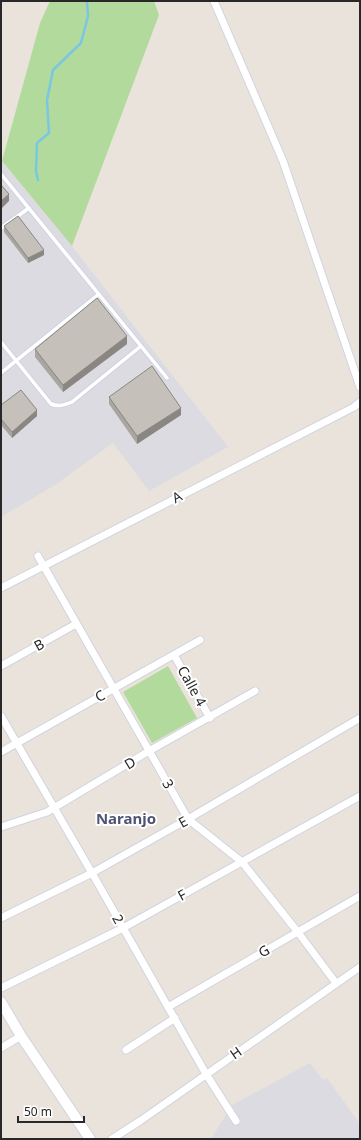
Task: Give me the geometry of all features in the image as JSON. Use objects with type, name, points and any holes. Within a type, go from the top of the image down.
[{"type":"main road","points":[[1,1002],[21,1036],[90,1139]]},
{"type":"street","points":[[214,1],[283,161],[360,387]]},
{"type":"street","name":"A","points":[[1,588],[357,404]]},
{"type":"street","name":"3","points":[[38,556],[188,819],[242,862],[298,931],[336,984]]},
{"type":"street","name":"B","points":[[1,666],[76,624]]},
{"type":"street","name":"C","points":[[1,752],[200,640]]},
{"type":"street","name":"Calle 4","points":[[174,655],[210,718]]},
{"type":"street","name":"D","points":[[1,827],[55,808],[149,751],[210,718],[255,691]]},
{"type":"street","name":"2","points":[[1,716],[206,1074],[236,1121]]},
{"type":"street","name":"E","points":[[1,918],[92,873],[188,819],[360,718]]},
{"type":"street","name":"F","points":[[1,988],[123,928],[360,796]]},
{"type":"street","name":"G","points":[[168,1007],[360,896]]},
{"type":"street","name":"H","points":[[112,1139],[360,967]]},
{"type":"street","points":[[126,1050],[175,1018]]},
{"type":"street","points":[[1,1048],[21,1036]]},
{"type":"lane","points":[[1,174],[167,378]]},
{"type":"lane","points":[[1,228],[29,208]]},
{"type":"lane","points":[[1,373],[99,294]]},
{"type":"lane","points":[[1,342],[51,404],[56,406],[72,402],[141,346]]},
{"type":"shaded area","points":[[1,160],[72,246],[228,447],[149,491],[113,443],[55,485],[1,517]]},
{"type":"shaded area","points":[[310,1063],[323,1080],[327,1078],[360,1124],[360,1139],[211,1139],[232,1105]]},
{"type":"green space","points":[[50,1],[154,1],[159,15],[72,246],[2,161],[40,23]]},
{"type":"green space","points":[[168,666],[197,718],[152,743],[123,692]]},
{"type":"building","points":[[1,185],[9,194],[1,201]]},
{"type":"building","points":[[18,216],[44,250],[28,258],[4,226]]},
{"type":"building","points":[[97,298],[127,336],[63,385],[35,349]]},
{"type":"building","points":[[152,366],[181,408],[137,436],[109,397]]},
{"type":"building","points":[[21,390],[37,410],[12,432],[1,419],[1,405]]},
{"type":"waterway","points":[[38,180],[36,171],[37,143],[49,133],[47,100],[53,70],[81,43],[88,16],[87,1]]},
{"type":"district","name":"Naranjo","points":[[126,819]]}]
